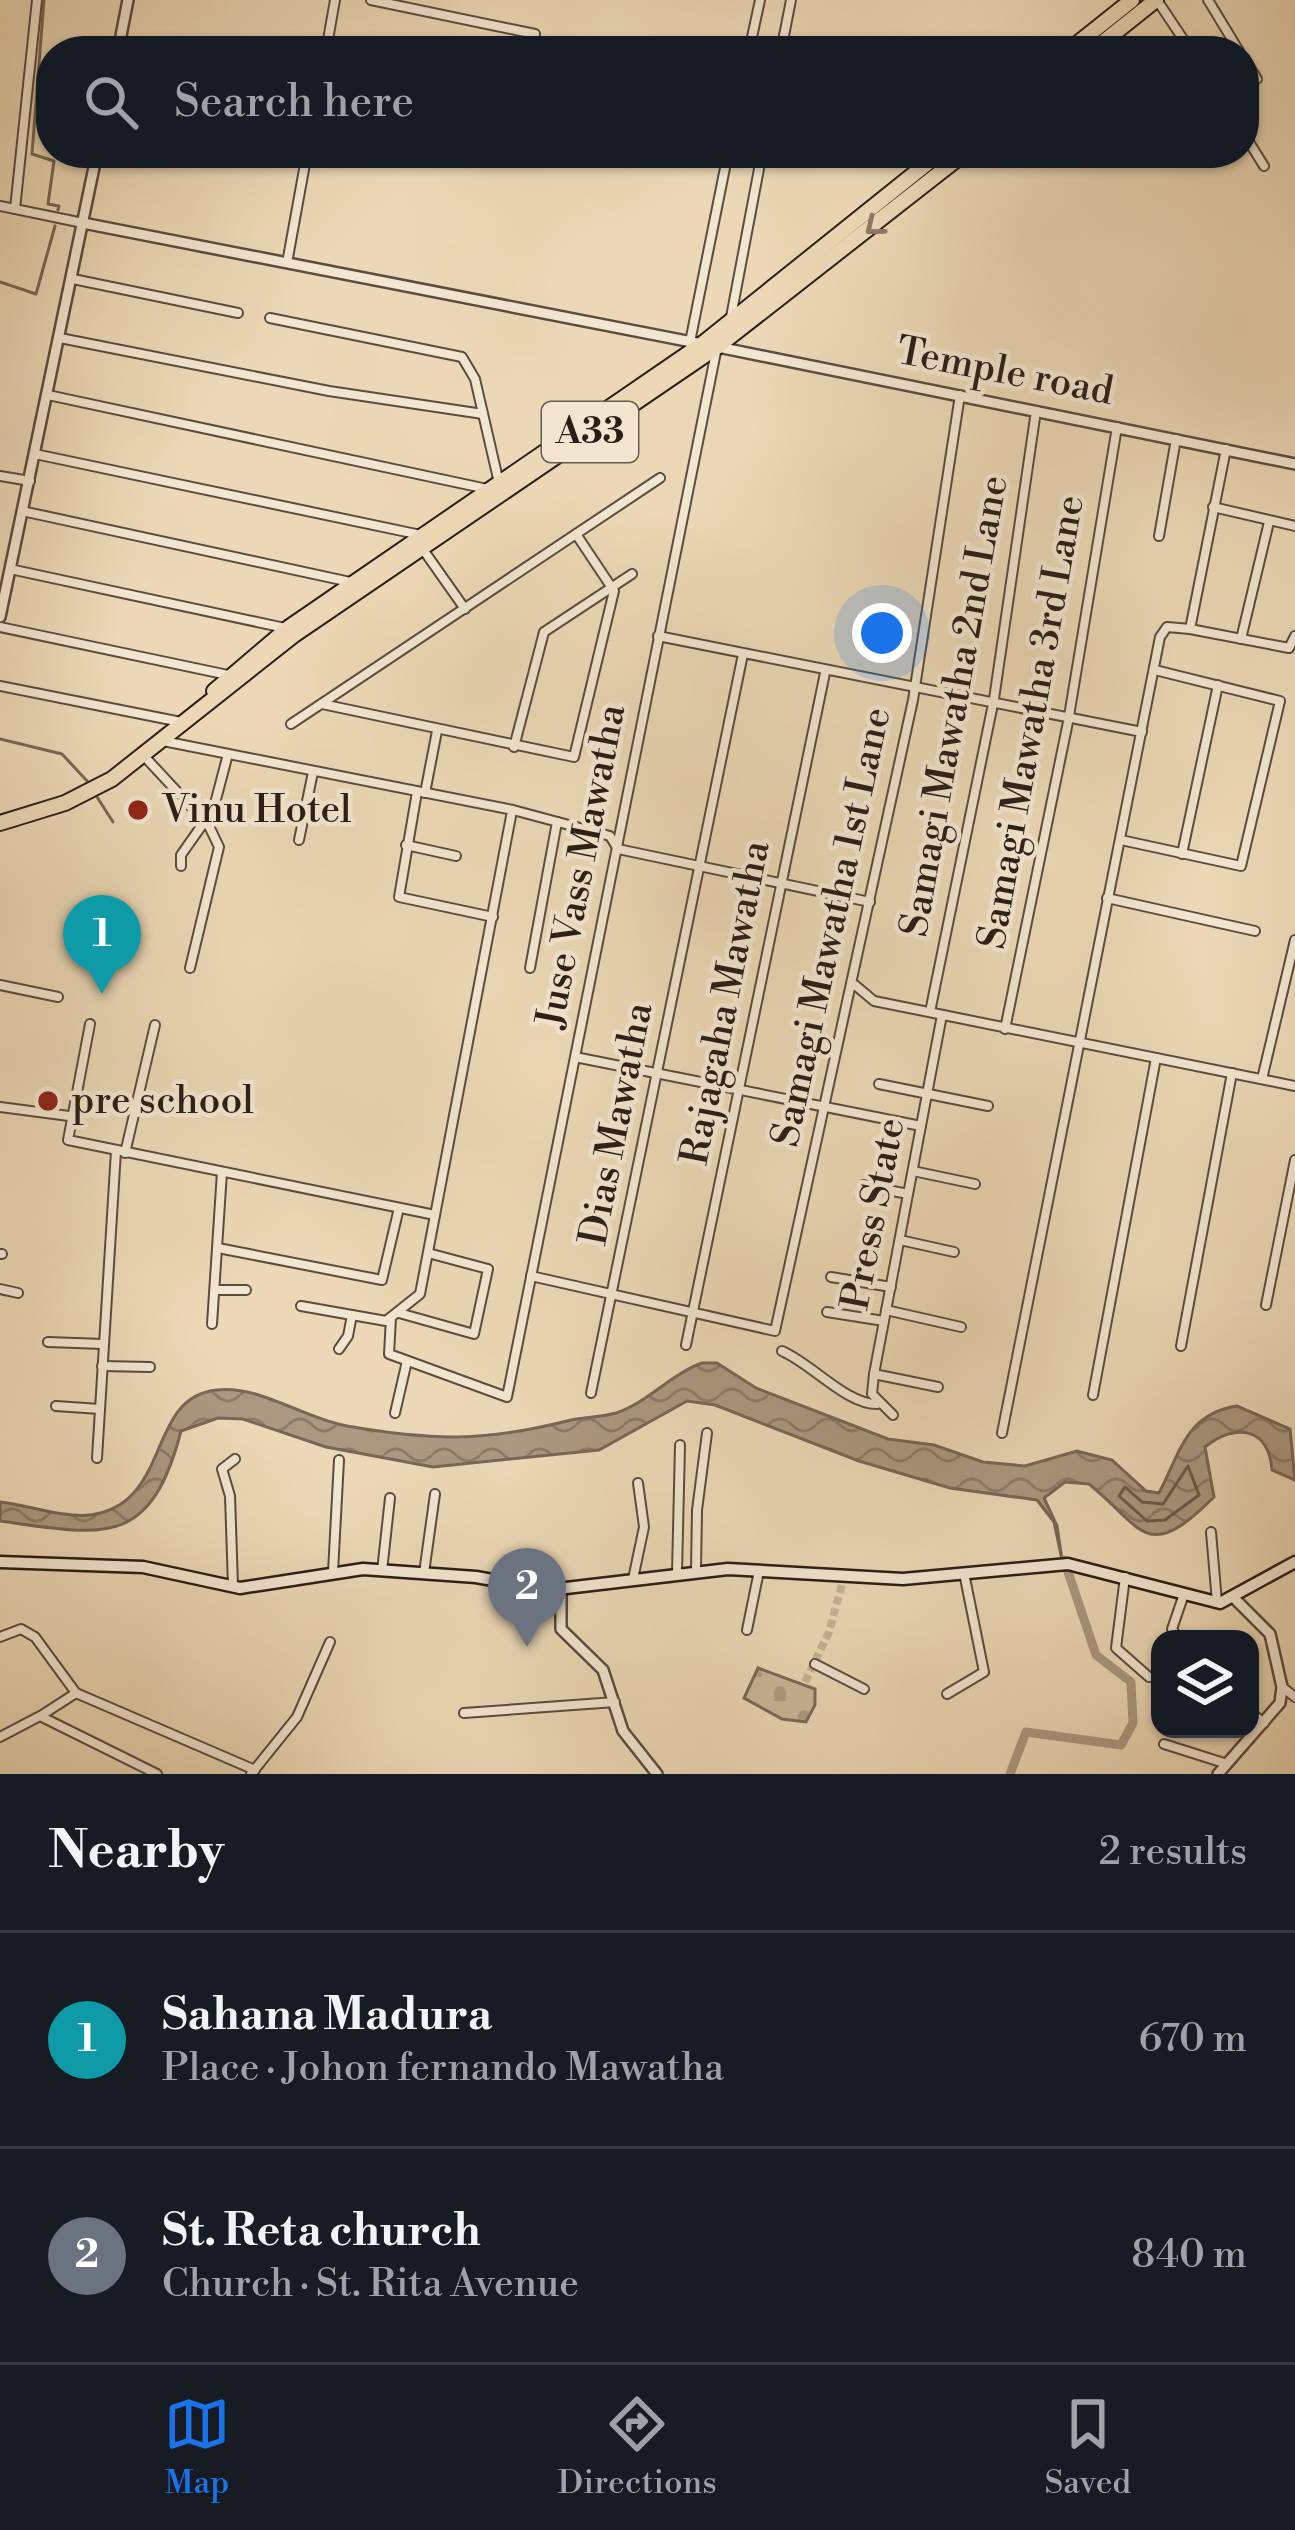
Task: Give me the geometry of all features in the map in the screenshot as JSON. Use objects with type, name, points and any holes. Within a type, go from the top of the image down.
[{"type":"highway","points":[[1087,36],[1132,0]]},
{"type":"highway","points":[[1111,36],[1157,0]]},
{"type":"highway","name":"A33","points":[[703,344],[921,168]]},
{"type":"highway","name":"A33","points":[[0,823],[84,794],[143,755],[358,585],[944,168]]},
{"type":"highway","name":"A33","points":[[207,700],[228,675],[288,628],[358,585]]},
{"type":"main road","points":[[0,1562],[143,1567],[233,1587],[278,1585],[333,1572],[382,1571],[561,1590],[696,1571],[760,1569],[903,1580],[1065,1564],[1126,1575],[1217,1602],[1234,1598],[1295,1562]]},
{"type":"street","points":[[15,209],[37,0]]},
{"type":"street","points":[[121,36],[128,0]]},
{"type":"street","points":[[329,36],[335,0]]},
{"type":"street","points":[[371,0],[535,34]]},
{"type":"street","points":[[752,36],[760,0]]},
{"type":"street","points":[[784,36],[791,0]]},
{"type":"street","points":[[1157,0],[1181,36]]},
{"type":"street","points":[[1208,0],[1230,36]]},
{"type":"street","points":[[1259,158],[1264,166]]},
{"type":"street","points":[[0,617],[94,168]]},
{"type":"street","points":[[287,263],[304,168]]},
{"type":"street","name":"Juse Vass Mawatha","points":[[407,1361],[507,1397],[658,636],[726,168]]},
{"type":"street","points":[[730,321],[759,168]]},
{"type":"street","points":[[0,206],[83,224]]},
{"type":"street","name":"Temple road","points":[[83,224],[960,393],[1295,464]]},
{"type":"street","points":[[73,279],[238,313]]},
{"type":"street","points":[[48,395],[497,489],[475,379],[461,357],[270,318]]},
{"type":"street","points":[[60,338],[329,391],[483,414]]},
{"type":"street","name":"Samagi Mawatha 1st Lane","points":[[693,1311],[776,1331],[914,688],[960,393]]},
{"type":"street","name":"Samagi Mawatha 2nd Lane","points":[[930,1012],[994,699],[1036,409]]},
{"type":"street","name":"Samagi Mawatha 3rd Lane","points":[[1005,1029],[1070,714],[1117,426]]},
{"type":"street","points":[[1159,536],[1177,437]]},
{"type":"street","points":[[1190,628],[1226,448]]},
{"type":"street","points":[[35,454],[421,541],[464,609]]},
{"type":"street","points":[[0,476],[30,481]]},
{"type":"street","points":[[291,724],[661,478]]},
{"type":"street","points":[[1213,508],[1295,526]]},
{"type":"street","points":[[22,511],[358,585]]},
{"type":"street","points":[[1240,639],[1268,522]]},
{"type":"street","points":[[322,704],[574,758],[613,585],[576,534]]},
{"type":"street","points":[[10,569],[288,628]]},
{"type":"street","points":[[514,747],[544,632],[632,574]]},
{"type":"street","points":[[0,627],[228,675]]},
{"type":"street","points":[[1002,1433],[1162,630],[1190,628],[1289,648],[1295,636]]},
{"type":"street","points":[[658,636],[825,673],[994,699],[1142,731]]},
{"type":"street","name":"Dias Mawatha","points":[[591,1393],[743,654]]},
{"type":"street","points":[[1121,840],[1241,866],[1280,701],[1155,670]]},
{"type":"street","name":"Rajagaha Mawatha","points":[[686,1345],[825,673]]},
{"type":"street","points":[[1182,854],[1218,685]]},
{"type":"street","points":[[0,686],[181,722]]},
{"type":"street","points":[[437,731],[406,845],[399,897],[493,917]]},
{"type":"street","points":[[161,740],[512,810],[610,836],[618,849],[870,902]]},
{"type":"street","points":[[181,866],[181,855],[207,824],[228,754]]},
{"type":"street","points":[[143,755],[207,824],[219,847],[190,968]]},
{"type":"street","points":[[299,840],[314,772]]},
{"type":"street","points":[[395,1413],[407,1361],[388,1351],[395,1316],[420,1294],[512,810]]},
{"type":"street","points":[[530,968],[556,822]]},
{"type":"street","points":[[406,845],[456,856]]},
{"type":"street","points":[[1107,898],[1255,931]]},
{"type":"street","points":[[1262,1079],[1295,940]]},
{"type":"street","points":[[854,984],[874,1001],[1295,1086]]},
{"type":"street","points":[[0,985],[58,997]]},
{"type":"street","name":"Press State","points":[[878,1404],[872,1394],[874,1374],[942,1016]]},
{"type":"street","points":[[89,1024],[68,1140],[435,1215]]},
{"type":"street","points":[[97,1458],[121,1152],[154,1025]]},
{"type":"street","points":[[575,1057],[921,1126]]},
{"type":"street","points":[[1093,1395],[1156,1058]]},
{"type":"street","points":[[1181,1346],[1232,1073]]},
{"type":"street","points":[[879,1084],[988,1106]]},
{"type":"street","points":[[0,1107],[69,1116]]},
{"type":"street","points":[[1266,1305],[1295,1160]]},
{"type":"street","points":[[913,1171],[975,1184]]},
{"type":"street","points":[[212,1324],[222,1172]]},
{"type":"street","points":[[863,1185],[908,1194]]},
{"type":"street","points":[[218,1248],[382,1280],[399,1208]]},
{"type":"street","points":[[900,1240],[954,1252]]},
{"type":"street","points":[[301,1306],[395,1316],[475,1334],[488,1269],[428,1253]]},
{"type":"street","points":[[531,1276],[693,1311]]},
{"type":"street","points":[[831,1277],[891,1287]]},
{"type":"street","points":[[0,1289],[18,1293]]},
{"type":"street","points":[[214,1290],[246,1291]]},
{"type":"street","points":[[886,1310],[961,1327]]},
{"type":"street","points":[[827,1312],[884,1321]]},
{"type":"street","points":[[338,1349],[348,1336],[352,1315]]},
{"type":"street","points":[[48,1342],[103,1344]]},
{"type":"street","points":[[782,1351],[807,1362],[860,1404],[878,1404],[893,1415]]},
{"type":"street","points":[[102,1366],[150,1367]]},
{"type":"street","points":[[874,1374],[938,1388]]},
{"type":"street","points":[[56,1406],[100,1409]]},
{"type":"street","points":[[696,1571],[707,1433]]},
{"type":"street","points":[[677,1573],[680,1445]]},
{"type":"street","points":[[233,1587],[230,1496],[222,1469],[235,1459]]},
{"type":"street","points":[[333,1572],[339,1460]]},
{"type":"street","points":[[633,1579],[644,1526],[638,1484]]},
{"type":"street","points":[[424,1574],[434,1494]]},
{"type":"street","points":[[382,1571],[390,1498]]},
{"type":"street","points":[[1211,1532],[1217,1602]]},
{"type":"street","points":[[747,1630],[760,1569]]},
{"type":"street","points":[[947,1694],[984,1672],[964,1574]]},
{"type":"street","points":[[1126,1575],[1116,1648],[1148,1677]]},
{"type":"street","points":[[561,1590],[561,1629],[603,1670],[622,1731],[657,1774]]},
{"type":"street","points":[[1173,1630],[1184,1593]]},
{"type":"street","points":[[1164,1744],[1221,1769],[1280,1703],[1282,1687],[1268,1630],[1234,1598]]},
{"type":"street","points":[[0,1637],[21,1629],[35,1637],[76,1693],[253,1772],[297,1718],[330,1642]]},
{"type":"street","points":[[815,1664],[864,1689]]},
{"type":"street","points":[[1282,1687],[1295,1697]]},
{"type":"street","points":[[0,1737],[76,1693]]},
{"type":"street","points":[[464,1713],[616,1701]]},
{"type":"street","points":[[40,1716],[157,1774]]},
{"type":"street","points":[[1259,1719],[1264,1723]]},
{"type":"green space","points":[[758,1668],[815,1689],[815,1705],[806,1722],[782,1719],[744,1698]]},
{"type":"water","points":[[702,1363],[717,1363],[756,1388],[888,1439],[934,1445],[983,1462],[1025,1466],[1077,1451],[1112,1460],[1146,1491],[1159,1493],[1195,1427],[1220,1410],[1237,1406],[1290,1429],[1295,1480],[1272,1470],[1270,1456],[1258,1438],[1249,1433],[1228,1434],[1205,1447],[1214,1497],[1191,1518],[1158,1535],[1134,1525],[1089,1484],[1065,1482],[1044,1498],[1057,1526],[1062,1560],[1054,1522],[1037,1500],[950,1488],[859,1461],[715,1405],[687,1401],[599,1450],[433,1467],[326,1447],[243,1419],[218,1418],[181,1431],[169,1470],[154,1497],[118,1526],[67,1530],[0,1521],[0,1502],[80,1515],[116,1507],[135,1492],[148,1472],[178,1411],[194,1397],[217,1390],[266,1397],[347,1426],[433,1436],[485,1436],[616,1413]]},
{"type":"waterway","points":[[41,36],[44,0]]},
{"type":"waterway","points":[[36,103],[32,154],[36,155]]},
{"type":"waterway","points":[[53,168],[48,204],[59,206],[58,210]]},
{"type":"waterway","points":[[0,282],[36,294],[55,226]]},
{"type":"waterway","points":[[0,739],[62,754],[88,782]]},
{"type":"waterway","points":[[97,797],[113,822]]},
{"type":"waterway","points":[[1010,1774],[1026,1732],[1121,1745],[1133,1723],[1131,1682],[1096,1655],[1064,1560]]},
{"type":"tunnel","points":[[805,1682],[829,1632],[844,1577]]},
{"type":"place","name":"Vinu Hotel","points":[[138,810]]},
{"type":"place","name":"Sahana Madura","points":[[102,994]]},
{"type":"place","name":"pre school","points":[[48,1101]]},
{"type":"place","name":"St. Reta church","points":[[527,1647]]}]
